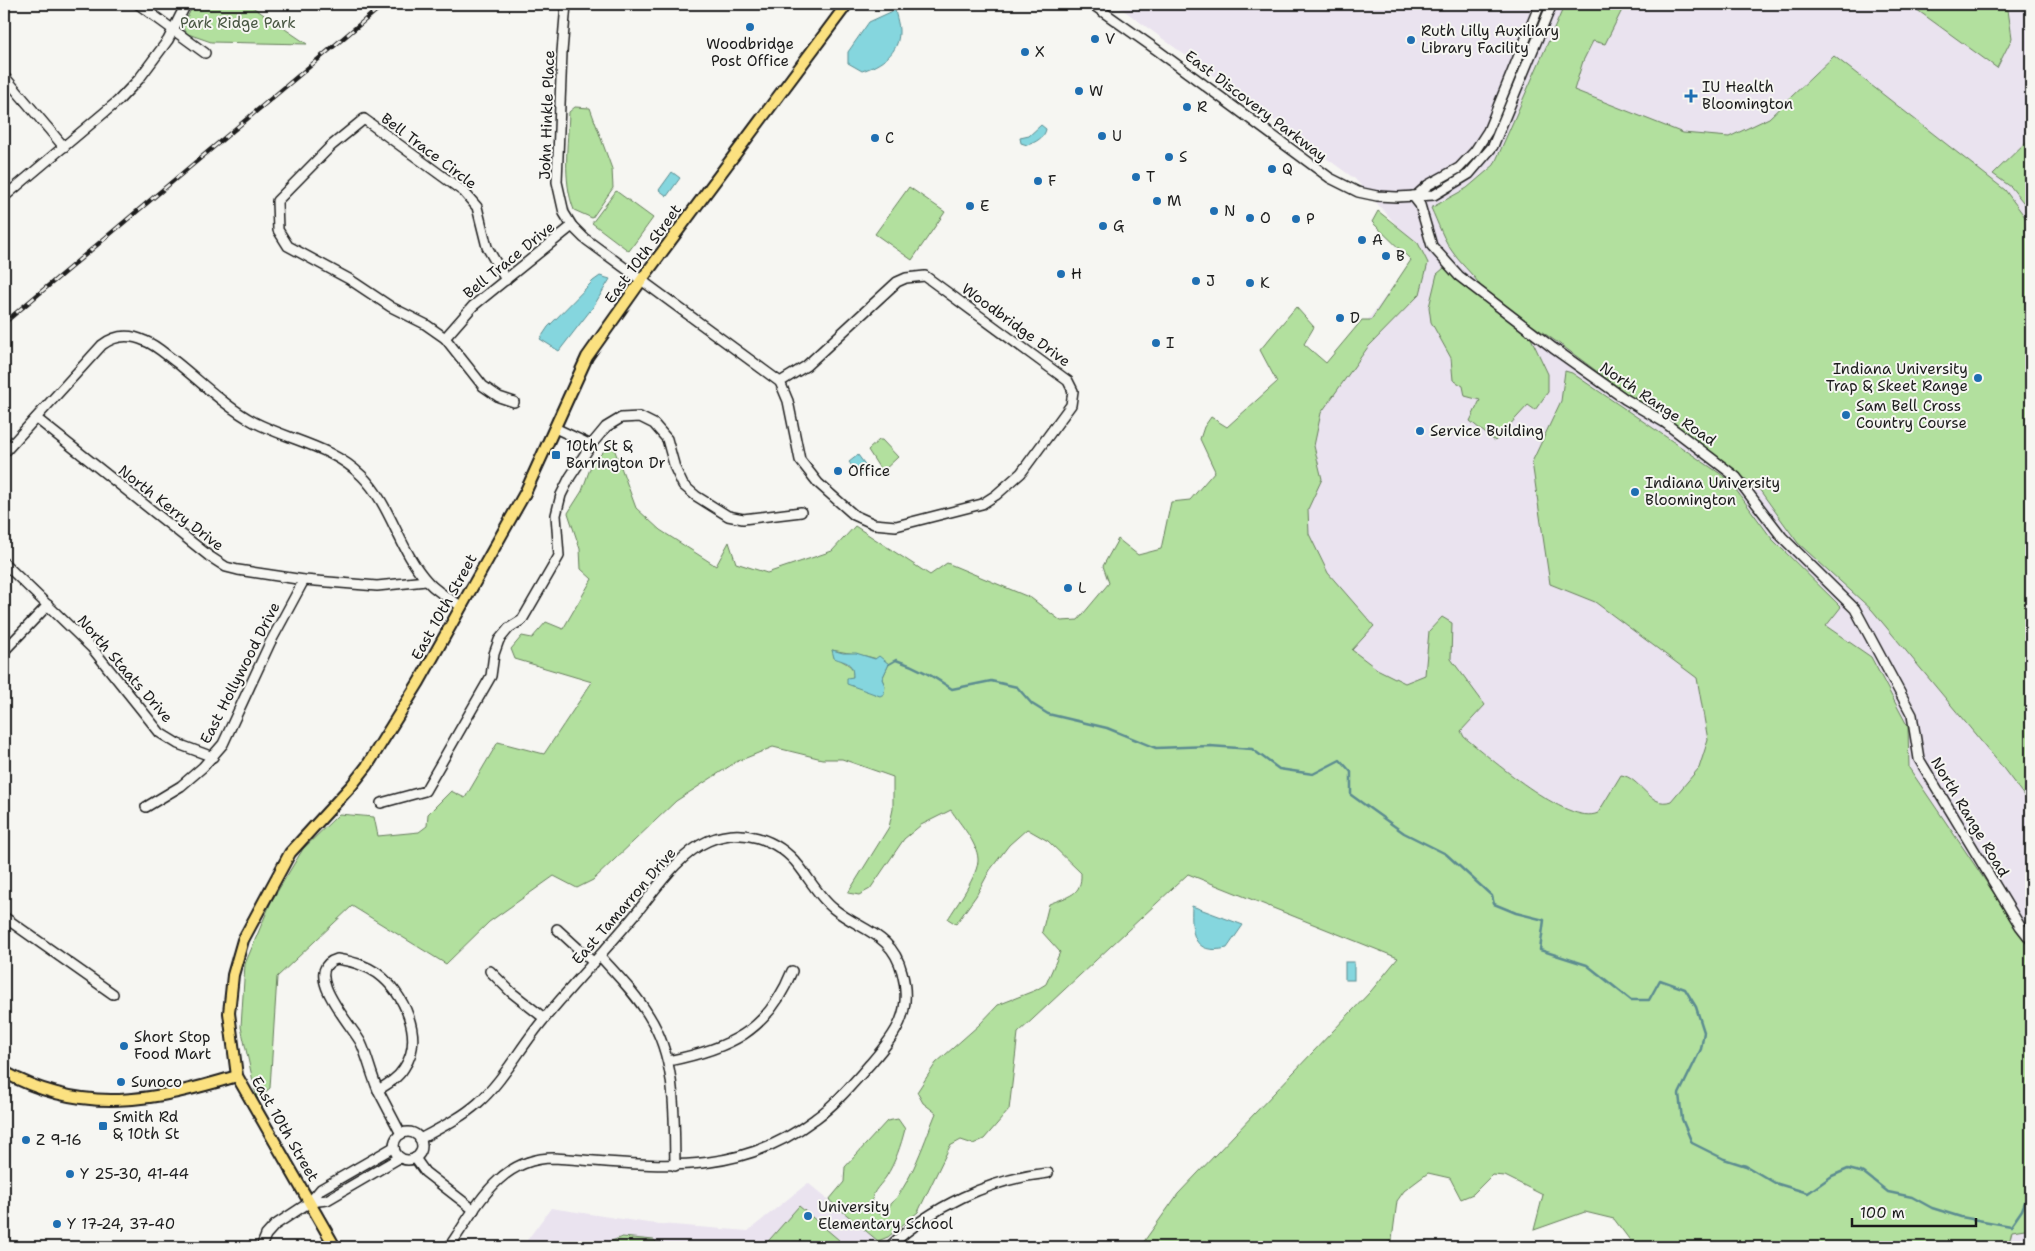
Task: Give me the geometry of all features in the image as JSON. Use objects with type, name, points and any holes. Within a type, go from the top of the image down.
[{"type":"main road","name":"East 10th Street","points":[[335,1247],[237,1076],[229,1013],[233,975],[243,940],[290,853],[367,766],[419,682],[513,514],[588,358],[642,280],[847,4]]},
{"type":"main road","points":[[4,1072],[46,1092],[90,1100],[108,1101],[151,1098],[237,1076]]},
{"type":"street","points":[[138,4],[205,53]]},
{"type":"street","points":[[4,197],[136,83],[174,30],[186,4]]},
{"type":"street","name":"John Hinkle Place","points":[[566,4],[556,168],[559,196],[564,213],[572,226],[584,238],[642,280]]},
{"type":"street","name":"East Discovery Parkway","points":[[1092,4],[1330,178],[1358,192],[1377,196],[1434,195],[1452,186],[1469,174],[1493,146],[1552,4]]},
{"type":"street","points":[[1415,196],[1428,185],[1460,168],[1475,151],[1488,130],[1540,4]]},
{"type":"street","points":[[4,76],[64,146]]},
{"type":"street","name":"Bell Trace Circle","points":[[445,338],[425,324],[391,307],[349,279],[288,246],[278,230],[277,201],[331,146],[364,119],[464,192],[478,207],[487,247],[506,280]]},
{"type":"street","name":"North Range Road","points":[[1415,196],[1420,205],[1432,246],[1459,276],[1553,348],[1625,399],[1664,422],[1736,477],[1782,537],[1855,609],[1912,716],[1919,759],[2020,926],[2031,940]]},
{"type":"street","name":"Bell Trace Drive","points":[[445,338],[473,306],[572,226]]},
{"type":"street","name":"Woodbridge Drive","points":[[926,276],[1068,381],[1073,391],[1071,405],[1067,412],[1021,473],[996,495],[982,504],[896,526],[882,526],[867,521],[847,510],[828,494],[800,460],[788,401],[780,382],[806,366],[897,282],[906,278],[926,276]]},
{"type":"street","points":[[642,280],[780,382]]},
{"type":"street","points":[[4,453],[102,345],[113,338],[130,337],[144,340],[254,422],[318,447],[353,468],[379,498],[409,555],[426,581],[462,606]]},
{"type":"street","points":[[445,338],[483,386],[499,397],[514,402]]},
{"type":"street","points":[[381,803],[425,791],[491,676],[494,654],[499,640],[509,628],[522,620],[559,556],[556,515],[561,495],[570,477],[606,427],[621,418],[640,417],[654,424],[667,439],[675,468],[683,485],[696,496],[728,516],[743,519],[801,512]]},
{"type":"street","name":"North Kerry Drive","points":[[36,418],[218,563],[238,570],[304,580],[377,586],[426,581]]},
{"type":"street","points":[[555,428],[592,445]]},
{"type":"street","name":"North Staats Drive","points":[[4,563],[92,648],[160,733],[178,744],[213,757]]},
{"type":"street","name":"East Hollywood Drive","points":[[146,807],[181,786],[213,757],[223,744],[270,643],[304,580]]},
{"type":"street","points":[[4,651],[48,605]]},
{"type":"street","name":"East Tamarron Drive","points":[[420,1139],[462,1115],[494,1087],[544,1018],[597,960],[686,855],[712,839],[738,834],[755,836],[782,849],[799,866],[829,904],[846,917],[878,936],[892,950],[900,966],[906,998],[904,1010],[898,1027],[886,1046],[828,1109],[792,1135],[755,1152],[708,1164],[676,1166],[554,1158],[534,1160],[517,1166],[500,1177],[474,1210],[449,1247]]},
{"type":"street","points":[[4,917],[113,994]]},
{"type":"street","points":[[557,929],[597,960],[649,1015],[668,1061],[674,1107],[676,1166]]},
{"type":"street","points":[[378,1090],[396,1078],[408,1062],[412,1045],[410,1022],[395,991],[383,978],[360,965],[342,960],[332,961],[324,970],[327,989],[335,1007],[360,1041],[378,1090],[401,1134]]},
{"type":"street","points":[[490,971],[544,1018]]},
{"type":"street","points":[[668,1061],[710,1052],[748,1032],[774,1004],[792,971]]},
{"type":"street","points":[[310,1202],[327,1200],[399,1158],[407,1160],[415,1158],[422,1148],[420,1139],[412,1132],[401,1134],[396,1138],[394,1147],[399,1158]]},
{"type":"street","points":[[261,1247],[266,1235],[275,1225],[310,1202],[321,1189],[394,1147]]},
{"type":"street","points":[[415,1158],[424,1172],[474,1210]]},
{"type":"street","points":[[889,1247],[917,1225],[963,1198],[988,1187],[1048,1173]]},
{"type":"shaded area","name":"Indiana University Bloomington","points":[[1115,4],[2031,4],[2031,1247],[1945,1247],[1662,1103],[1056,732],[1420,251],[1355,179]]},
{"type":"shaded area","name":"University Elementary School","points":[[808,1183],[878,1241],[873,1247],[522,1247],[551,1208],[648,1223],[748,1231]]},
{"type":"green space","name":"Park Ridge Park","points":[[194,4],[248,4],[307,44],[211,42],[188,34],[182,27]]},
{"type":"green space","name":"Sam Bell Cross Country Course","points":[[1565,4],[1625,4],[1605,44],[1593,41],[1583,61],[1574,90],[1683,133],[1729,137],[1769,118],[1834,56],[2005,190],[2031,225],[2031,805],[2000,764],[1872,610],[1798,543],[1759,489],[1656,412],[1626,393],[1483,291],[1450,249],[1431,208],[1467,188],[1494,165]]},
{"type":"green space","points":[[1909,4],[1998,4],[2008,10],[2012,38],[1997,68]]},
{"type":"green space","points":[[575,107],[590,108],[612,169],[613,188],[592,218],[574,210],[568,186],[569,112]]},
{"type":"green space","points":[[2031,137],[2031,212],[2011,187],[1993,174]]},
{"type":"green space","points":[[909,187],[945,212],[912,260],[875,234]]},
{"type":"green space","points":[[616,191],[653,218],[629,251],[592,223]]},
{"type":"green space","points":[[1378,211],[1418,243],[1428,263],[1420,294],[1368,347],[1321,413],[1314,446],[1322,479],[1308,509],[1309,534],[1328,573],[1374,626],[1352,650],[1377,669],[1405,683],[1425,675],[1429,631],[1442,617],[1452,623],[1451,659],[1485,705],[1461,731],[1464,737],[1491,759],[1549,800],[1568,810],[1585,815],[1598,813],[1621,775],[1634,781],[1657,801],[1671,801],[1699,768],[1708,740],[1697,678],[1595,602],[1550,584],[1532,462],[1561,401],[1565,371],[1572,373],[1728,479],[1772,539],[1841,607],[1826,626],[1871,657],[1908,727],[1909,768],[2031,948],[2031,1228],[2012,1231],[2008,1247],[1635,1247],[1614,1219],[1585,1212],[1534,1230],[1543,1195],[1505,1176],[1492,1175],[1473,1194],[1461,1199],[1450,1178],[1428,1173],[1404,1191],[1397,1201],[1392,1240],[1380,1247],[1140,1247],[1178,1194],[1371,991],[1398,958],[1188,874],[1018,1033],[1009,1110],[984,1139],[973,1144],[961,1140],[950,1146],[918,1212],[888,1237],[878,1241],[829,1200],[844,1182],[845,1167],[887,1121],[898,1119],[905,1129],[902,1141],[889,1172],[874,1194],[871,1208],[880,1214],[899,1195],[914,1168],[936,1113],[923,1103],[917,1092],[936,1063],[979,1025],[998,1005],[1046,984],[1060,952],[1042,932],[1049,904],[1068,897],[1076,891],[1081,881],[1081,873],[1048,841],[1027,829],[1009,845],[990,870],[976,896],[956,924],[948,919],[975,873],[978,859],[975,846],[968,833],[951,810],[921,825],[904,839],[870,889],[859,895],[848,893],[889,827],[893,809],[893,777],[842,759],[822,759],[773,747],[736,762],[676,801],[593,880],[577,888],[554,876],[489,922],[446,964],[352,906],[277,977],[270,1088],[257,1099],[241,1027],[245,964],[271,902],[303,849],[339,814],[374,817],[378,836],[419,832],[427,826],[428,814],[451,791],[465,798],[498,742],[544,754],[592,682],[515,659],[511,649],[522,636],[532,638],[546,622],[563,629],[592,579],[581,569],[580,549],[568,513],[582,491],[592,463],[612,443],[636,508],[660,530],[716,566],[729,542],[736,563],[767,573],[832,551],[855,526],[930,575],[947,563],[1031,598],[1061,621],[1078,620],[1109,583],[1103,566],[1118,539],[1138,555],[1161,549],[1171,502],[1190,500],[1215,471],[1200,439],[1204,427],[1211,417],[1227,427],[1277,382],[1260,350],[1296,307],[1314,327],[1304,344],[1326,363],[1362,320],[1371,320],[1411,260],[1372,222]],"holes":[[[832,650],[869,657],[889,664],[882,679],[885,686],[853,678],[853,672],[849,665]]]},
{"type":"green space","points":[[1444,268],[1530,336],[1548,374],[1548,392],[1535,410],[1528,405],[1495,441],[1470,421],[1480,400],[1465,396],[1463,386],[1453,380],[1451,358],[1431,322],[1429,307],[1437,274]]},
{"type":"green space","points":[[879,440],[882,440],[898,457],[882,472],[868,450]]},
{"type":"green space","points":[[799,1206],[839,1240],[833,1247],[763,1247]]},
{"type":"green space","points":[[622,1237],[654,1240],[661,1247],[608,1247],[609,1242]]},
{"type":"water","points":[[895,10],[899,28],[898,38],[893,51],[888,57],[862,71],[848,63],[848,52],[869,22]]},
{"type":"water","points":[[1041,125],[1046,129],[1042,137],[1027,145],[1021,143],[1020,138],[1029,136]]},
{"type":"water","points":[[672,172],[680,178],[667,196],[659,190]]},
{"type":"water","points":[[600,276],[610,279],[593,307],[559,351],[540,339],[548,327]]},
{"type":"water","points":[[858,455],[869,470],[860,477],[849,462]]},
{"type":"water","points":[[832,650],[843,653],[856,653],[875,659],[879,656],[889,664],[882,679],[885,686],[884,694],[880,696],[847,684],[847,678],[853,677],[852,668],[846,662],[834,658]]},
{"type":"water","points":[[1192,906],[1243,925],[1227,948],[1215,950],[1200,945],[1193,933]]},
{"type":"water","points":[[1345,962],[1354,962],[1354,980],[1345,980]]},
{"type":"waterway","points":[[889,664],[896,660],[904,663],[926,673],[952,689],[991,681],[1017,687],[1032,704],[1048,714],[1107,728],[1156,748],[1210,746],[1252,749],[1279,769],[1313,774],[1340,760],[1351,772],[1351,795],[1404,833],[1446,854],[1492,896],[1494,904],[1516,913],[1544,920],[1540,950],[1587,965],[1631,1000],[1649,1000],[1660,980],[1685,989],[1696,1007],[1704,1032],[1701,1049],[1679,1094],[1682,1119],[1692,1143],[1724,1159],[1746,1166],[1775,1183],[1808,1193],[1832,1176],[1848,1169],[1864,1173],[1888,1192],[1912,1197],[1932,1208],[1961,1217],[2011,1226],[2022,1210],[2027,1197],[2031,1196]]},
{"type":"railway","points":[[4,323],[384,4]]},
{"type":"place","name":"Woodbridge Post Office","points":[[750,27]]},
{"type":"place","name":"V","points":[[1095,39]]},
{"type":"place","name":"Ruth Lilly Auxiliary Library Facility","points":[[1411,40]]},
{"type":"place","name":"X","points":[[1025,52]]},
{"type":"place","name":"W","points":[[1079,91]]},
{"type":"place","name":"IU Health Bloomington","points":[[1691,96]]},
{"type":"place","name":"R","points":[[1187,107]]},
{"type":"place","name":"U","points":[[1102,136]]},
{"type":"place","name":"C","points":[[875,138]]},
{"type":"place","name":"S","points":[[1169,157]]},
{"type":"place","name":"Q","points":[[1272,169]]},
{"type":"place","name":"T","points":[[1136,177]]},
{"type":"place","name":"F","points":[[1038,181]]},
{"type":"place","name":"M","points":[[1157,201]]},
{"type":"place","name":"E","points":[[970,206]]},
{"type":"place","name":"N","points":[[1214,211]]},
{"type":"place","name":"O","points":[[1250,218]]},
{"type":"place","name":"P","points":[[1296,219]]},
{"type":"place","name":"G","points":[[1103,226]]},
{"type":"place","name":"A","points":[[1362,240]]},
{"type":"place","name":"B","points":[[1386,256]]},
{"type":"place","name":"H","points":[[1061,274]]},
{"type":"place","name":"J","points":[[1196,281]]},
{"type":"place","name":"K","points":[[1250,283]]},
{"type":"place","name":"D","points":[[1340,318]]},
{"type":"place","name":"I","points":[[1156,343]]},
{"type":"place","name":"Indiana University Trap & Skeet Range","points":[[1978,378]]},
{"type":"place","name":"Sam Bell Cross Country Course","points":[[1846,415]]},
{"type":"place","name":"Service Building","points":[[1420,431]]},
{"type":"place","name":"10th St & Barrington Dr","points":[[556,455]]},
{"type":"place","name":"Office","points":[[838,471]]},
{"type":"place","name":"Indiana University Bloomington","points":[[1635,492]]},
{"type":"place","name":"L","points":[[1068,588]]},
{"type":"place","name":"Short Stop Food Mart","points":[[124,1046]]},
{"type":"place","name":"Sunoco","points":[[121,1082]]},
{"type":"place","name":"Smith Rd & 10th St","points":[[103,1126]]},
{"type":"place","name":"Z 9-16","points":[[26,1140]]},
{"type":"place","name":"Y 25-30, 41-44","points":[[70,1174]]},
{"type":"place","name":"University Elementary School","points":[[808,1216]]},
{"type":"place","name":"Y 17-24, 37-40","points":[[57,1224]]}]
